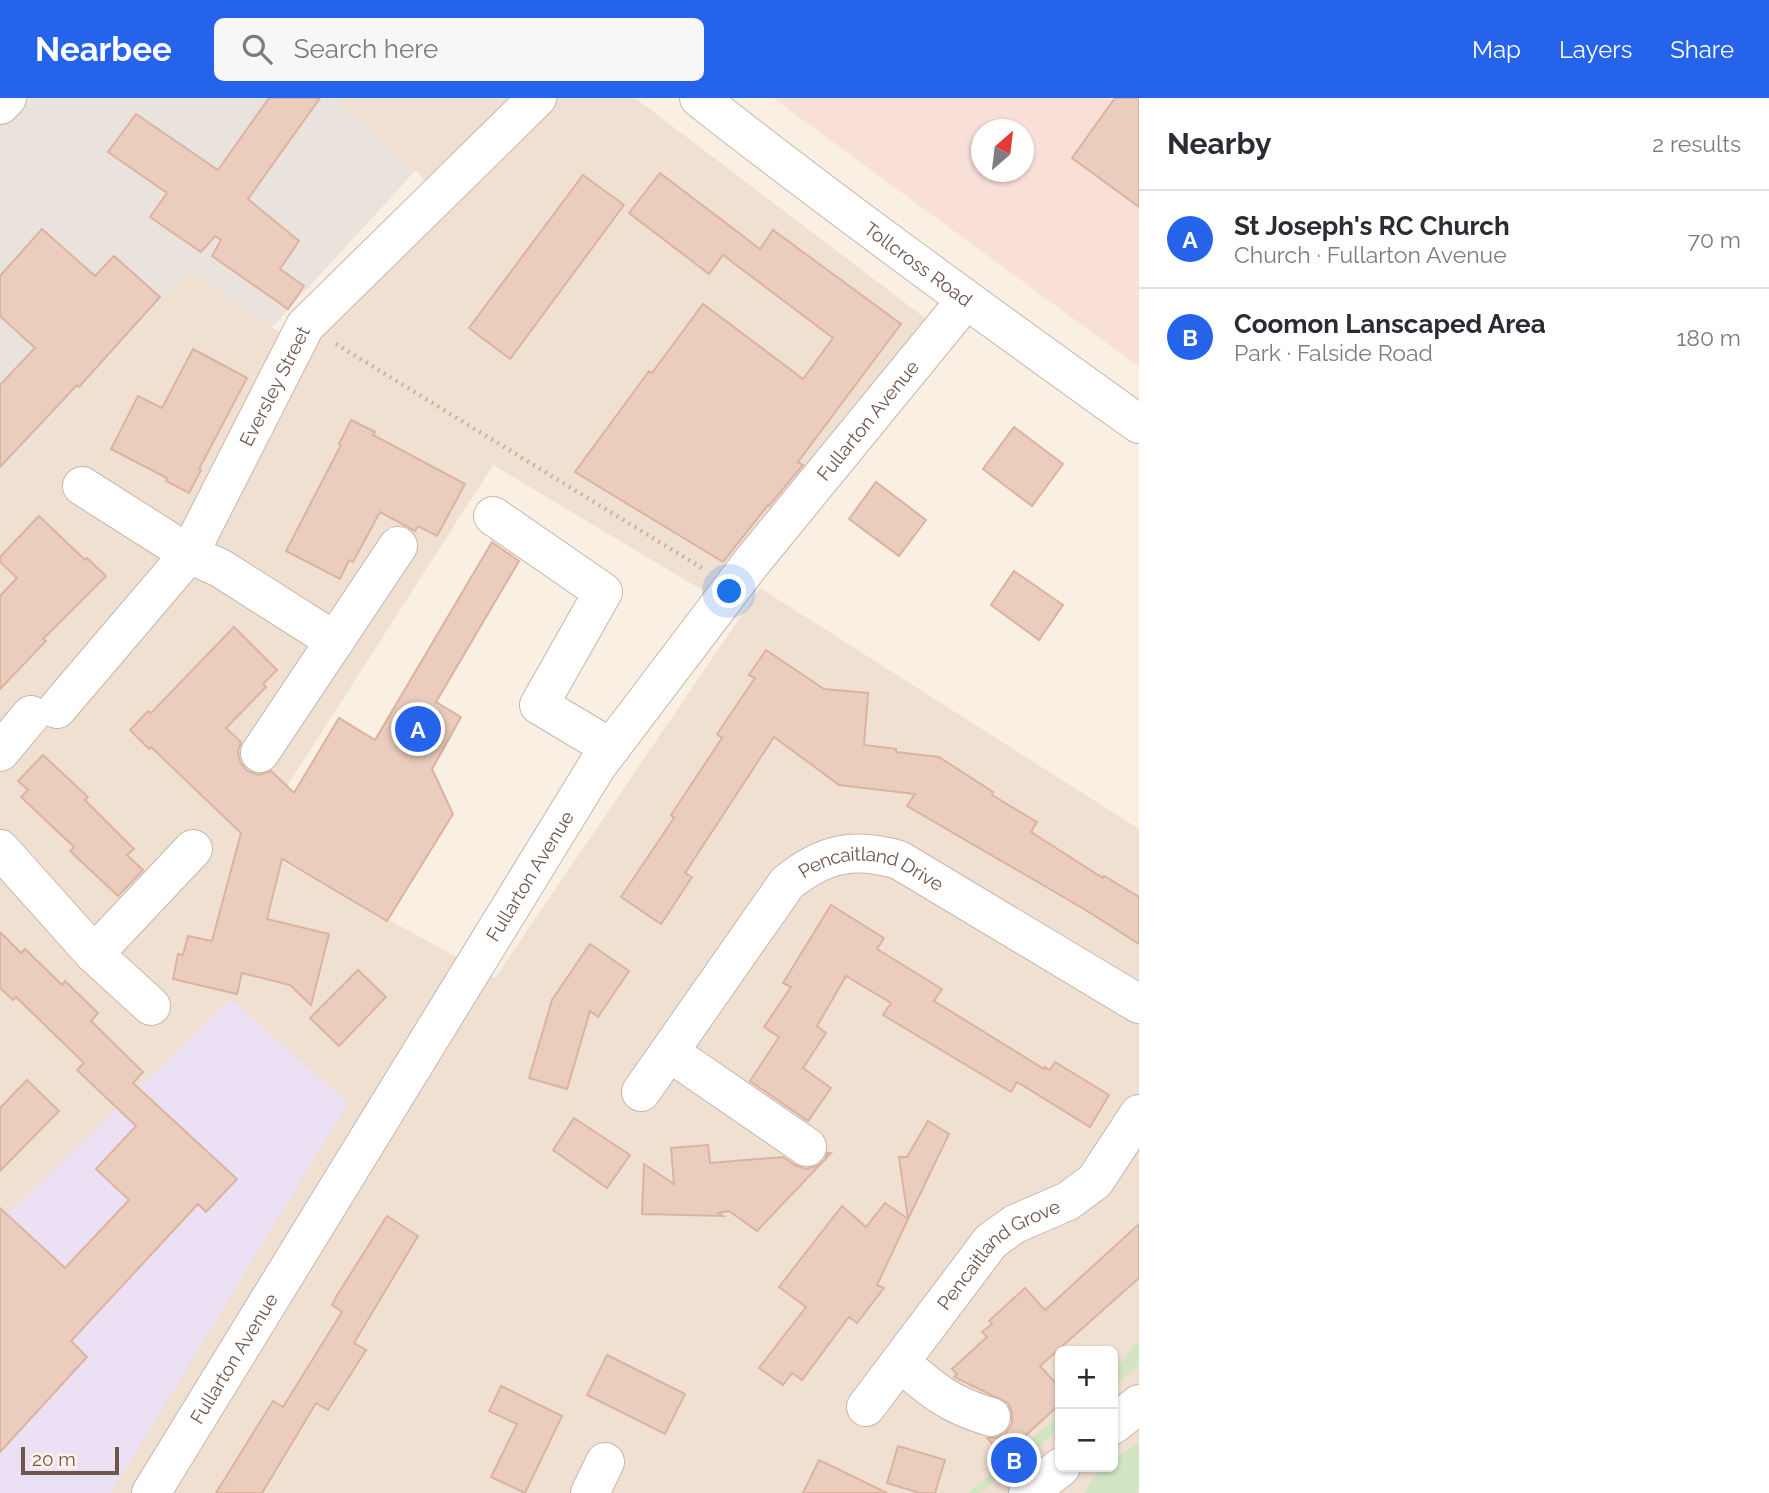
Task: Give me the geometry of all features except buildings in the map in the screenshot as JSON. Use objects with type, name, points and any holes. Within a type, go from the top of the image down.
[{"type":"street","points":[[0,105],[7,98]]},
{"type":"street","name":"Eversley Street","points":[[0,752],[44,712],[189,554],[305,326],[537,98]]},
{"type":"street","name":"Tollcross Road","points":[[699,98],[966,300],[1139,424]]},
{"type":"street","name":"Fullarton Avenue","points":[[151,1493],[611,748],[732,587],[966,300]]},
{"type":"street","points":[[82,486],[189,554],[220,568],[335,641]]},
{"type":"street","points":[[493,516],[603,592],[538,705],[611,748]]},
{"type":"street","points":[[260,753],[398,546]]},
{"type":"street","points":[[0,849],[94,954],[150,1006]]},
{"type":"street","points":[[94,954],[193,849]]},
{"type":"street","name":"Pencaitland Drive","points":[[641,1092],[787,883],[813,864],[844,854],[862,852],[899,860],[1139,1004]]},
{"type":"street","points":[[668,1052],[807,1147]]},
{"type":"street","name":"Pencaitland Grove","points":[[866,1407],[991,1241],[1014,1224],[1068,1201],[1095,1181],[1139,1114]]},
{"type":"street","points":[[900,1362],[943,1398],[990,1417]]},
{"type":"street","points":[[1118,1421],[1139,1404]]},
{"type":"path","points":[[305,326],[732,587]]},
{"type":"shaded area","points":[[0,98],[334,98],[415,171],[272,327],[189,270],[0,473]]},
{"type":"shaded area","points":[[334,98],[635,98],[925,318],[712,596],[493,465],[250,844],[495,978],[760,588],[1139,829],[1139,1493],[0,1493],[0,473],[189,270],[305,350],[450,202]]},
{"type":"shaded area","points":[[773,98],[1139,98],[1139,367]]},
{"type":"shaded area","points":[[231,999],[348,1103],[111,1493],[0,1493],[0,1221]]},
{"type":"green space","points":[[1139,1340],[1139,1365],[1118,1382],[1118,1367]]},
{"type":"green space","points":[[1055,1419],[1055,1433],[980,1493],[968,1493]]},
{"type":"green space","points":[[1139,1441],[1139,1491],[1085,1493],[1099,1472],[1118,1472],[1118,1457]]},
{"type":"place","name":"St Joseph's RC Church","points":[[418,729]]},
{"type":"place","name":"Coomon Lanscaped Area","points":[[1014,1460]]}]
